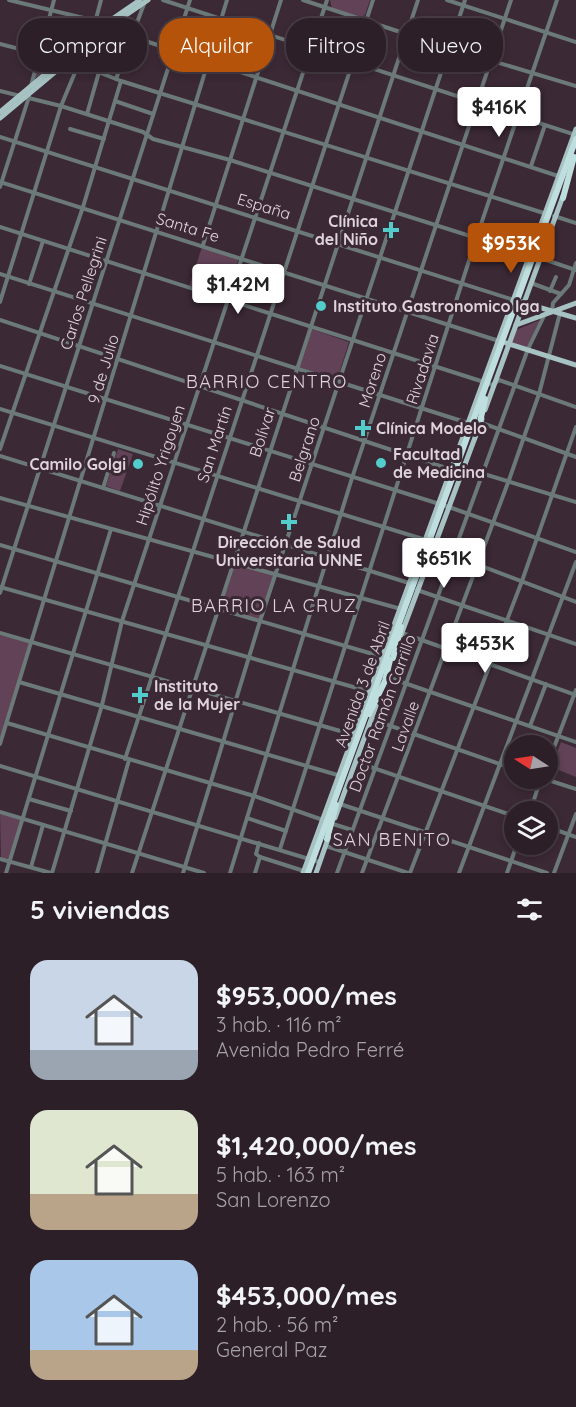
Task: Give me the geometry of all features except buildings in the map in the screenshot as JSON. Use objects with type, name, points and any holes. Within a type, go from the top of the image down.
[{"type":"highway","points":[[550,200],[576,135]]},
{"type":"highway","points":[[562,198],[575,156]]},
{"type":"highway","points":[[519,301],[550,215],[575,156]]},
{"type":"highway","points":[[550,215],[561,174]]},
{"type":"highway","name":"Avenida 3 de Abril","points":[[314,860],[519,301]]},
{"type":"highway","name":"Avenida 3 de Abril","points":[[475,422],[489,383]]},
{"type":"highway","points":[[463,438],[475,422]]},
{"type":"highway","points":[[375,693],[385,679],[388,658]]},
{"type":"highway","points":[[375,678],[375,693]]},
{"type":"highway","name":"Avenida 3 de Abril","points":[[314,860],[324,842],[344,778]]},
{"type":"highway","points":[[324,842],[336,802]]},
{"type":"highway","points":[[308,873],[314,860]]},
{"type":"main road","points":[[118,18],[145,1]]},
{"type":"main road","points":[[0,118],[51,72]]},
{"type":"main road","points":[[0,112],[27,94]]},
{"type":"main road","points":[[550,215],[573,180],[575,156]]},
{"type":"main road","points":[[550,200],[550,215]]},
{"type":"main road","points":[[535,257],[531,283],[506,321],[504,342],[576,365]]},
{"type":"main road","points":[[519,301],[576,318]]},
{"type":"main road","name":"Avenida 3 de Abril","points":[[504,342],[516,325],[519,301]]},
{"type":"main road","points":[[516,325],[555,313],[576,302]]},
{"type":"main road","points":[[526,322],[542,314],[540,308]]},
{"type":"main road","name":"Avenida 3 de Abril","points":[[457,470],[463,438]]},
{"type":"main road","name":"Avenida 3 de Abril","points":[[375,678],[402,633],[405,610]]},
{"type":"main road","name":"Avenida 3 de Abril","points":[[388,658],[405,610]]},
{"type":"main road","name":"Avenida 3 de Abril","points":[[344,778],[356,762],[359,737],[375,693]]},
{"type":"main road","name":"Avenida 3 de Abril","points":[[314,860],[323,820],[336,802]]},
{"type":"main road","name":"Avenida 3 de Abril","points":[[324,842],[333,824],[336,802]]},
{"type":"street","points":[[9,0],[85,18]]},
{"type":"street","points":[[49,18],[54,0]]},
{"type":"street","points":[[97,18],[101,0]]},
{"type":"street","points":[[163,0],[219,18]]},
{"type":"street","name":"Carlos Pellegrini","points":[[185,18],[190,0]]},
{"type":"street","name":"9 de Julio","points":[[222,18],[227,0]]},
{"type":"street","points":[[274,22],[281,0]]},
{"type":"street","points":[[303,0],[357,18]]},
{"type":"street","name":"Hipólito Yrigoyen","points":[[320,18],[327,0]]},
{"type":"street","name":"San Martín","points":[[367,18],[373,0]]},
{"type":"street","name":"Bolívar","points":[[412,18],[418,0]]},
{"type":"street","points":[[447,0],[576,42]]},
{"type":"street","name":"Belgrano","points":[[459,18],[465,0]]},
{"type":"street","name":"Moreno","points":[[503,24],[511,0]]},
{"type":"street","name":"Rivadavia","points":[[280,849],[476,239],[557,0]]},
{"type":"street","points":[[138,18],[145,1]]},
{"type":"street","points":[[0,44],[18,49]]},
{"type":"street","name":"Bolívar","points":[[132,873],[268,451],[398,61]]},
{"type":"street","points":[[503,64],[576,86]]},
{"type":"street","points":[[1,184],[16,142],[34,72]]},
{"type":"street","points":[[0,302],[36,193],[61,106],[75,72]]},
{"type":"street","points":[[87,114],[99,72],[118,80],[576,223]]},
{"type":"street","points":[[0,449],[83,207],[110,122],[120,72]]},
{"type":"street","name":"Carlos Pellegrini","points":[[0,593],[167,72]]},
{"type":"street","name":"9 de Julio","points":[[0,744],[206,72]]},
{"type":"street","points":[[238,72],[504,158],[561,174]]},
{"type":"street","points":[[202,245],[257,72]]},
{"type":"street","name":"Hipólito Yrigoyen","points":[[51,873],[102,705],[110,663],[122,621],[302,72]]},
{"type":"street","name":"San Martín","points":[[97,873],[119,801],[127,759],[139,716],[349,72]]},
{"type":"street","points":[[380,72],[576,135]]},
{"type":"street","name":"Belgrano","points":[[183,873],[311,465],[442,72]]},
{"type":"street","name":"Moreno","points":[[230,873],[352,478],[486,72]]},
{"type":"street","points":[[0,91],[27,94],[143,132],[183,148],[230,160],[352,201],[575,270]]},
{"type":"street","points":[[115,101],[153,114]]},
{"type":"street","points":[[531,166],[545,125]]},
{"type":"street","points":[[70,129],[104,139]]},
{"type":"street","name":"España","points":[[0,137],[519,301]]},
{"type":"street","name":"Santa Fe","points":[[1,184],[83,207],[504,342]]},
{"type":"street","points":[[0,227],[435,367],[489,383],[499,380],[576,407]]},
{"type":"street","points":[[29,284],[43,241]]},
{"type":"street","name":"Lavalle","points":[[362,873],[416,734],[509,480],[539,394],[555,313],[553,303],[569,285],[576,263]]},
{"type":"street","points":[[0,274],[422,409],[499,428],[576,457]]},
{"type":"street","points":[[550,291],[556,277]]},
{"type":"street","points":[[531,283],[561,294]]},
{"type":"street","name":"Doctor Ramón Carrillo","points":[[337,873],[514,386],[544,316]]},
{"type":"street","points":[[0,320],[457,470],[509,480],[576,502]]},
{"type":"street","points":[[0,366],[444,506],[576,552]]},
{"type":"street","points":[[0,409],[384,526],[576,602]]},
{"type":"street","points":[[324,842],[345,852],[409,873],[522,581],[576,427]]},
{"type":"street","points":[[103,488],[114,453]]},
{"type":"street","points":[[0,456],[368,571],[462,607],[576,644]]},
{"type":"street","points":[[0,498],[405,610]]},
{"type":"street","points":[[6,873],[111,529]]},
{"type":"street","points":[[0,545],[388,658]]},
{"type":"street","points":[[459,873],[516,720],[574,576],[576,562]]},
{"type":"street","points":[[1,587],[375,693]]},
{"type":"street","points":[[0,633],[359,737]]},
{"type":"street","points":[[402,633],[575,693],[558,735]]},
{"type":"street","points":[[385,679],[406,682],[576,742]]},
{"type":"street","points":[[19,682],[180,727],[344,778]]},
{"type":"street","points":[[530,726],[546,684]]},
{"type":"street","points":[[367,719],[504,766]]},
{"type":"street","points":[[7,723],[254,796],[323,820]]},
{"type":"street","points":[[356,762],[400,775],[504,813]]},
{"type":"street","points":[[0,766],[314,860]]},
{"type":"street","points":[[558,783],[576,789]]},
{"type":"street","points":[[29,799],[71,811]]},
{"type":"street","points":[[336,802],[547,873]]},
{"type":"street","points":[[0,812],[204,873]]},
{"type":"street","points":[[554,873],[576,814]]},
{"type":"street","points":[[247,818],[286,831]]},
{"type":"street","points":[[333,824],[353,830]]},
{"type":"street","points":[[31,867],[44,825]]},
{"type":"street","points":[[558,830],[576,837]]},
{"type":"street","points":[[259,843],[256,854],[260,857],[308,873]]},
{"type":"street","points":[[507,873],[514,855]]},
{"type":"street","points":[[255,873],[260,857]]},
{"type":"street","points":[[0,859],[51,873]]},
{"type":"shaded area","points":[[330,0],[370,0],[365,15],[359,18],[332,9]]},
{"type":"shaded area","points":[[35,72],[44,72],[33,80]]},
{"type":"shaded area","points":[[202,247],[238,260],[228,297],[224,299],[189,287]]},
{"type":"shaded area","points":[[540,320],[527,348],[511,343],[516,330]]},
{"type":"shaded area","points":[[311,329],[349,342],[337,380],[299,367]]},
{"type":"shaded area","points":[[118,449],[133,454],[120,491],[106,486]]},
{"type":"shaded area","points":[[233,566],[272,574],[274,579],[261,618],[258,620],[221,608]]},
{"type":"shaded area","points":[[0,635],[30,643],[0,740]]},
{"type":"shaded area","points":[[561,742],[576,748],[576,777],[558,770],[558,750]]},
{"type":"shaded area","points":[[0,812],[22,819],[10,860],[1,858]]},
{"type":"place","name":"Clínica del Niño","points":[[391,230]]},
{"type":"place","name":"Instituto Gastronomico Iga","points":[[321,306]]},
{"type":"place","name":"Clínica Modelo","points":[[363,428]]},
{"type":"place","name":"Facultad de Medicina","points":[[381,463]]},
{"type":"place","name":"Camilo Golgi","points":[[138,464]]},
{"type":"place","name":"Dirección de Salud Universitaria UNNE","points":[[289,522]]},
{"type":"place","name":"Instituto de la Mujer","points":[[140,695]]},
{"type":"district","name":"BARRIO CENTRO","points":[[267,382]]},
{"type":"district","name":"BARRIO LA CRUZ","points":[[274,606]]},
{"type":"district","name":"SAN BENITO","points":[[392,840]]}]
